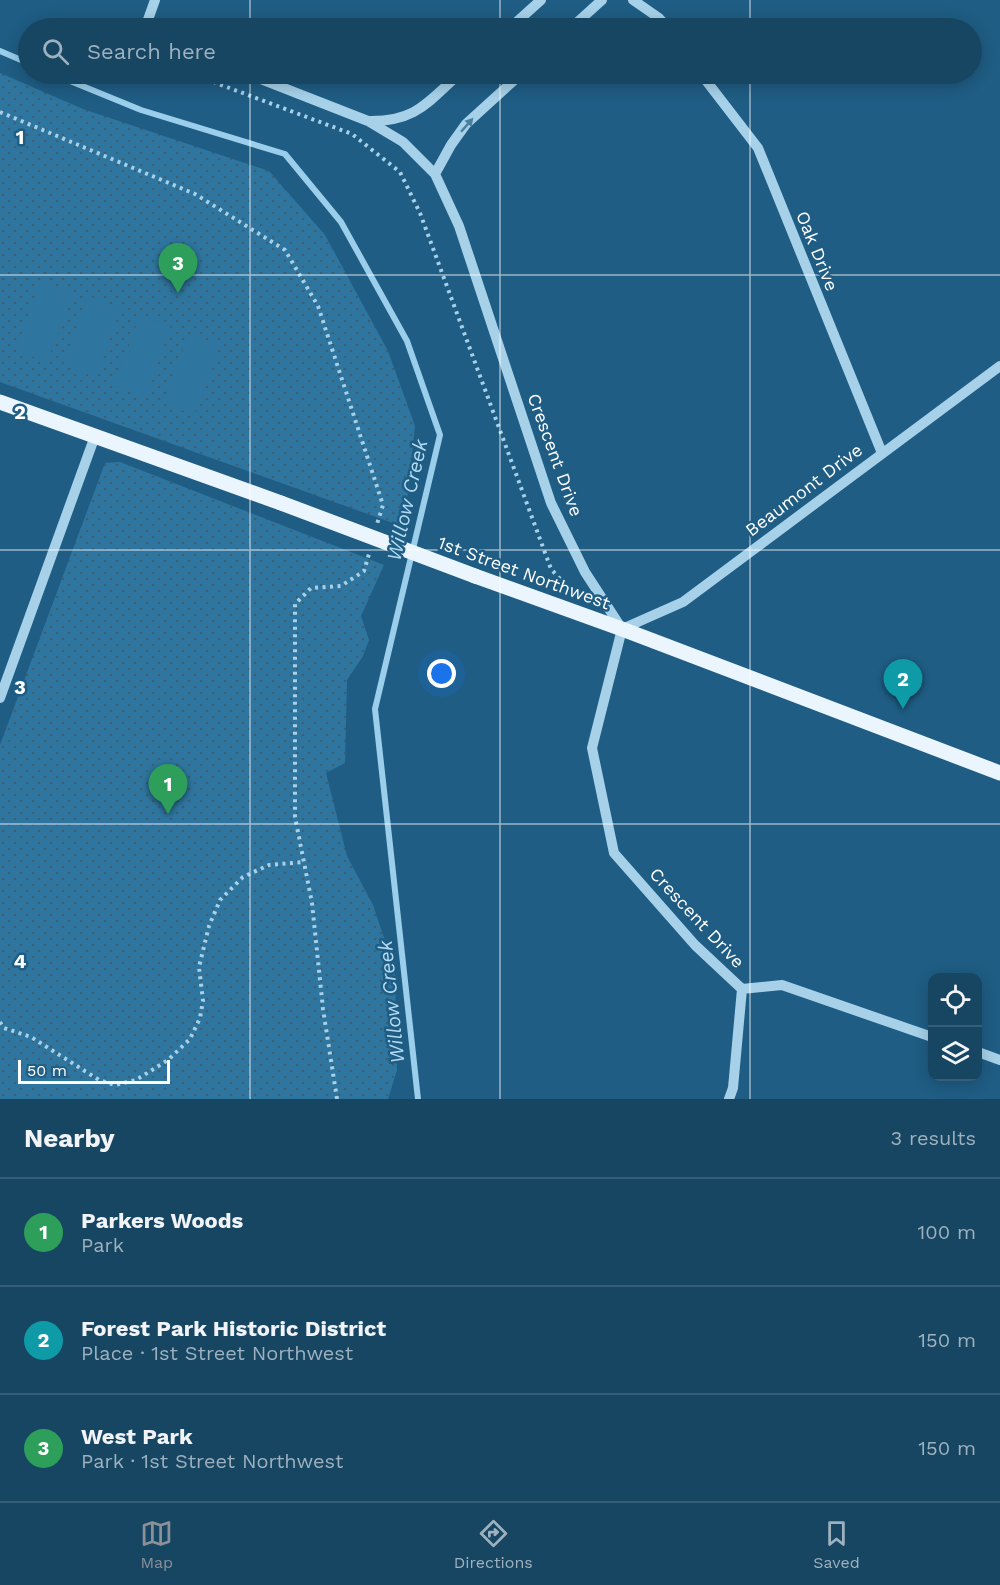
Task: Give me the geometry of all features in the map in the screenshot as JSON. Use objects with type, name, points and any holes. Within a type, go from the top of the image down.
[{"type":"main road","name":"1st Street Northwest","points":[[0,402],[622,629],[1000,773]]},
{"type":"street","points":[[148,18],[155,0]]},
{"type":"street","points":[[521,18],[542,0]]},
{"type":"street","points":[[582,18],[602,0]]},
{"type":"street","points":[[633,0],[659,18]]},
{"type":"street","name":"Crescent Drive","points":[[274,84],[368,121],[403,142],[435,174],[459,226],[551,503],[585,572],[622,629],[592,748],[614,853],[695,945],[742,989],[733,1088],[729,1099]]},
{"type":"street","points":[[368,121],[390,121],[417,112],[448,84]]},
{"type":"street","points":[[435,174],[466,124],[510,84]]},
{"type":"street","name":"Oak Drive","points":[[709,84],[758,148],[882,453]]},
{"type":"street","name":"Beaumont Drive","points":[[622,629],[683,602],[1000,366]]},
{"type":"street","points":[[0,698],[95,436]]},
{"type":"street","points":[[742,989],[782,985],[928,1034]]},
{"type":"street","points":[[982,1053],[1000,1059]]},
{"type":"path","points":[[219,84],[352,134],[400,172],[420,213],[551,568],[572,592]]},
{"type":"path","points":[[0,112],[195,194],[285,250],[318,306],[383,505],[376,527]]},
{"type":"path","points":[[337,1099],[323,1009],[312,903],[295,817],[295,604],[311,588],[341,586],[364,571],[370,549]]},
{"type":"path","points":[[0,1022],[4,1028],[30,1037],[99,1080],[115,1085],[136,1080],[168,1060],[190,1039],[200,1018],[203,1001],[199,967],[209,926],[220,900],[243,877],[269,865],[304,862]]},
{"type":"shaded area","points":[[0,73],[18,81],[18,84],[25,84],[83,109],[269,171],[325,235],[388,351],[415,426],[404,527],[0,382]]},
{"type":"shaded area","points":[[41,281],[73,293],[47,362],[15,350]]},
{"type":"shaded area","points":[[89,296],[121,308],[95,377],[63,365]]},
{"type":"shaded area","points":[[140,315],[171,327],[145,396],[114,385]]},
{"type":"shaded area","points":[[189,334],[220,346],[194,415],[163,403]]},
{"type":"shaded area","points":[[120,462],[384,565],[361,616],[369,640],[363,656],[347,680],[345,763],[326,773],[347,856],[373,905],[395,971],[397,1070],[388,1099],[0,1099],[0,745],[105,463]]},
{"type":"waterway","name":"Willow Creek","points":[[0,51],[18,59]]},
{"type":"waterway","name":"Willow Creek","points":[[77,84],[141,110],[285,154],[341,222],[407,341],[440,435],[375,709],[418,1099]]},
{"type":"place","name":"West Park","points":[[178,293]]},
{"type":"place","name":"Forest Park Historic District","points":[[903,709]]},
{"type":"place","name":"Parkers Woods","points":[[168,814]]}]
